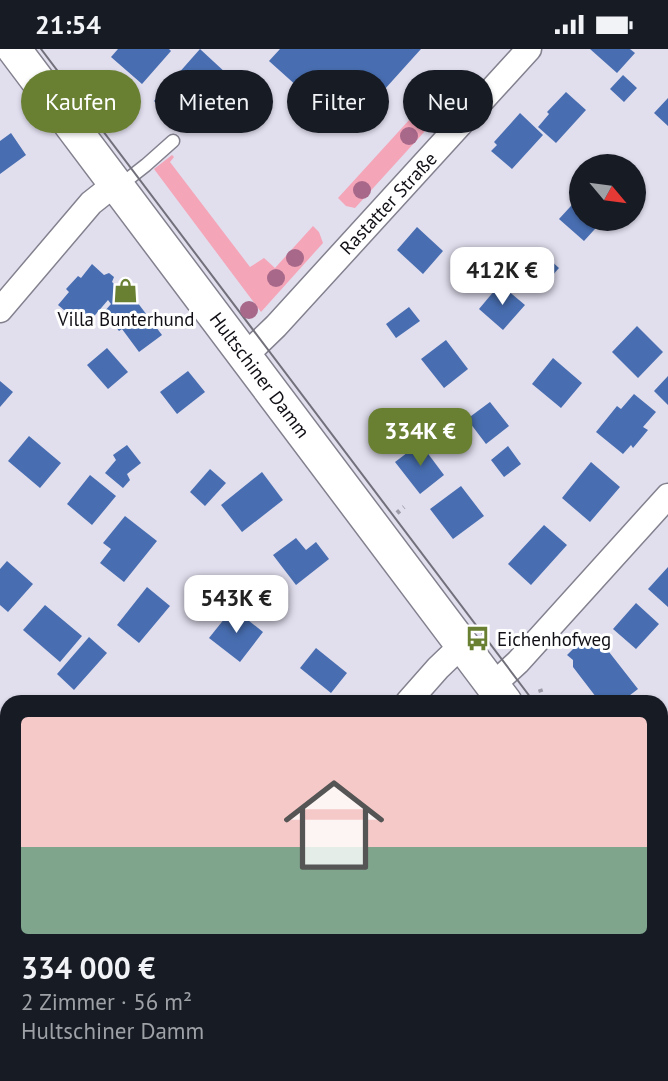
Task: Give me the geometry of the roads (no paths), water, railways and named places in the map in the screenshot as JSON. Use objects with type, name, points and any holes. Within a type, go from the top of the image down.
[{"type":"main road","name":"Hultschiner Damm","points":[[14,49],[499,693]]},
{"type":"street","name":"Rastatter Straße","points":[[245,356],[272,330],[529,49]]},
{"type":"street","points":[[0,310],[91,203],[117,185]]},
{"type":"street","points":[[499,693],[518,662],[668,496]]},
{"type":"street","points":[[414,695],[462,645]]},
{"type":"lane","points":[[117,185],[146,165],[173,141]]},
{"type":"tram line","points":[[41,49],[529,695]]},
{"type":"place","name":"Villa Bunterhund","points":[[126,291]]},
{"type":"place","name":"Eichenhofweg","points":[[477,639]]}]
